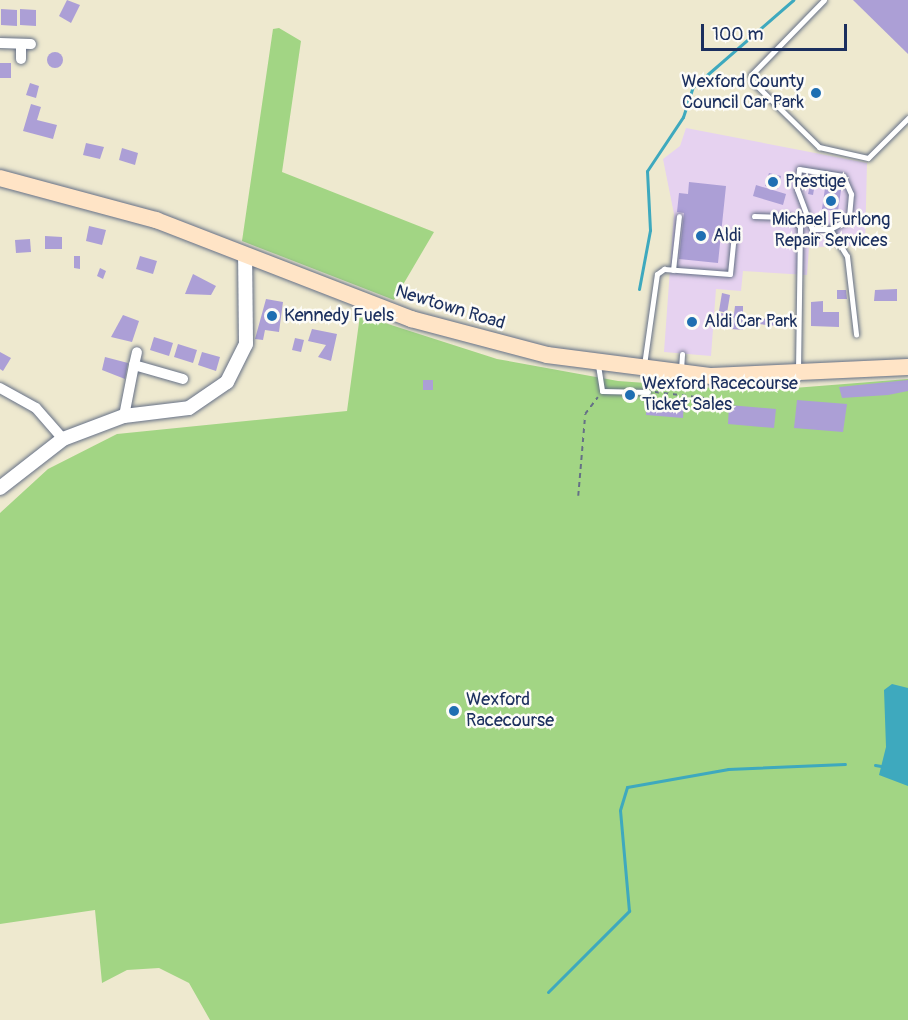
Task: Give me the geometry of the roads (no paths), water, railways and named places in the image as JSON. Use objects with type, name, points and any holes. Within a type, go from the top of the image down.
[{"type":"main road","name":"Newtown Road","points":[[0,178],[156,220],[469,337],[597,363],[680,374],[799,376],[908,367]]},
{"type":"street","points":[[0,43],[26,44],[21,60]]},
{"type":"street","points":[[0,488],[63,439],[124,416],[189,408],[227,382],[246,344],[245,255]]},
{"type":"street","points":[[124,416],[137,352]]},
{"type":"street","points":[[134,365],[183,379]]},
{"type":"street","points":[[0,388],[36,408],[63,439]]},
{"type":"lane","points":[[824,0],[751,75],[753,82],[819,147],[868,158],[908,118]]},
{"type":"lane","points":[[800,169],[843,176],[851,194],[849,219],[830,229],[812,229],[797,189],[800,169]]},
{"type":"lane","points":[[673,270],[678,216]]},
{"type":"lane","points":[[754,216],[792,218],[800,227],[799,376]]},
{"type":"lane","points":[[830,229],[847,256],[856,334]]},
{"type":"lane","points":[[644,370],[655,279],[664,269],[730,274],[734,234]]},
{"type":"lane","points":[[680,374],[682,354]]},
{"type":"lane","points":[[597,363],[602,391],[648,392]]},
{"type":"water","points":[[892,684],[908,688],[908,786],[879,775],[886,747],[884,690]]},
{"type":"waterway","points":[[639,289],[650,230],[647,171],[683,117],[693,87],[793,0]]},
{"type":"waterway","points":[[548,992],[629,911],[620,810],[627,787],[728,769],[845,764]]},
{"type":"waterway","points":[[875,765],[881,766]]},
{"type":"place","name":"Wexford County Council Car Park","points":[[816,93]]},
{"type":"place","name":"Prestige","points":[[773,182]]},
{"type":"place","name":"Michael Furlong Repair Services","points":[[831,201]]},
{"type":"place","name":"Aldi","points":[[701,236]]},
{"type":"place","name":"Kennedy Fuels","points":[[272,316]]},
{"type":"place","name":"Aldi Car Park","points":[[692,322]]},
{"type":"place","name":"Wexford Racecourse Ticket Sales","points":[[630,395]]},
{"type":"place","name":"Wexford Racecourse","points":[[454,711]]}]
